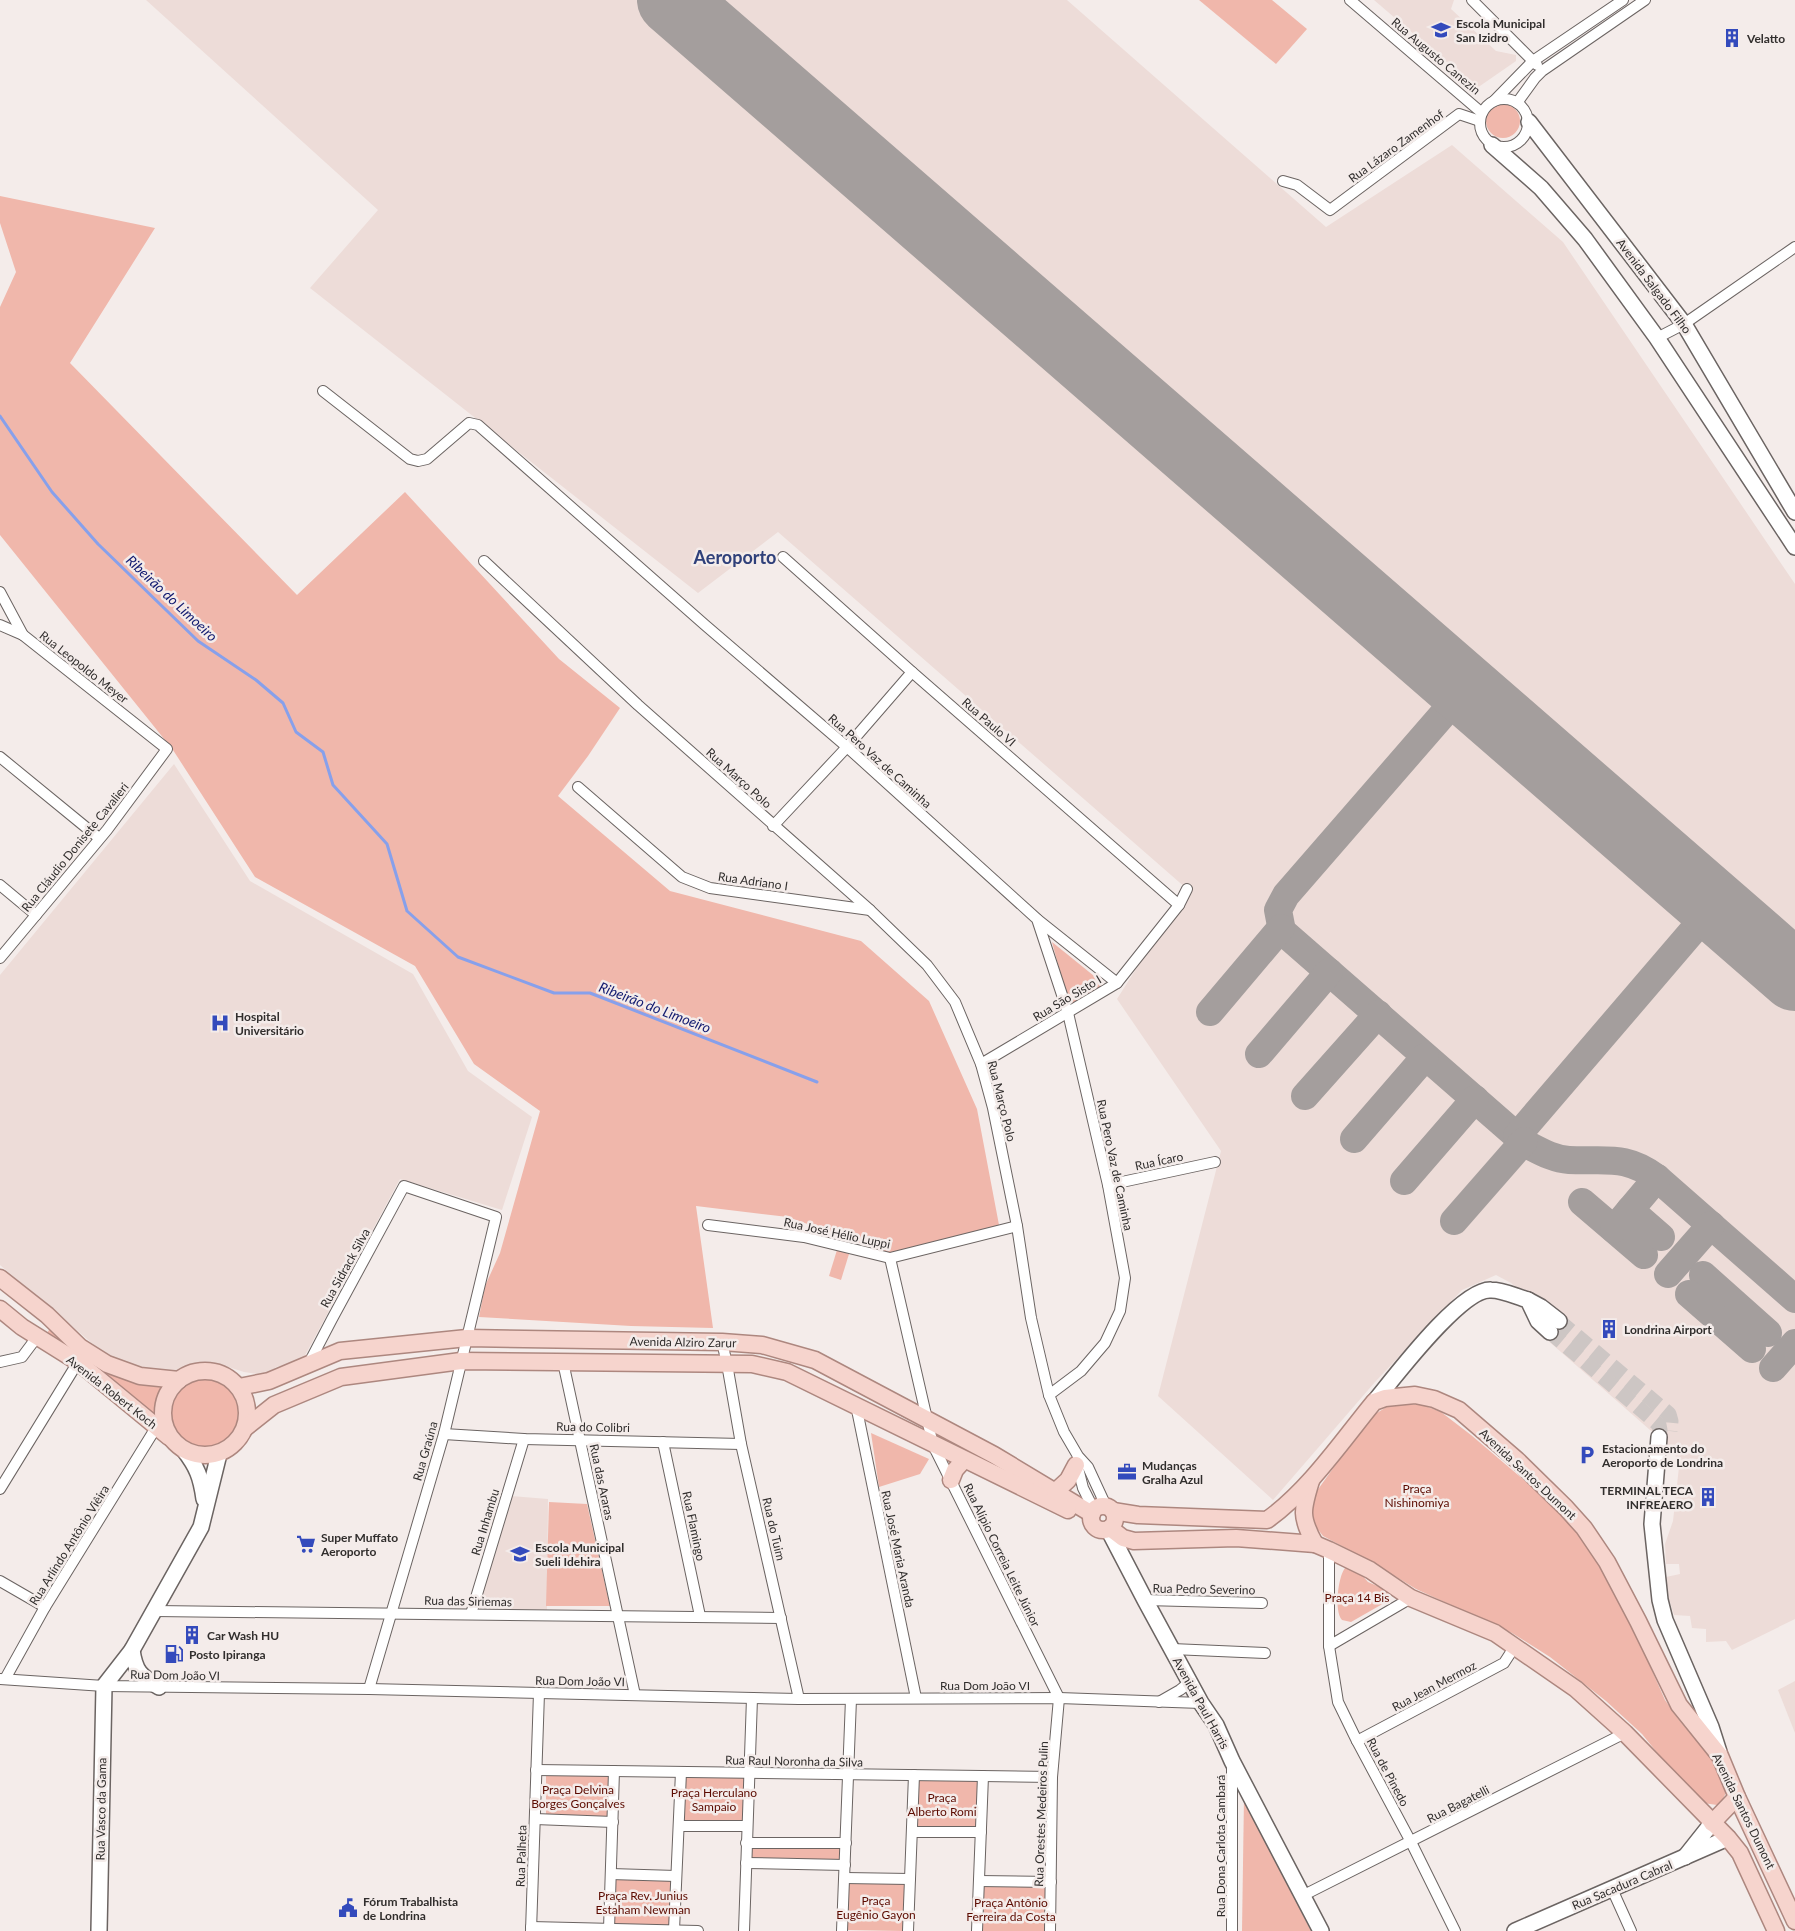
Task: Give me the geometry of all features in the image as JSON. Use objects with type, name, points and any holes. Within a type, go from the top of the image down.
[{"type":"main road","name":"Avenida Robert Koch","points":[[0,1278],[42,1312],[80,1347],[107,1364],[140,1376],[179,1380]]},
{"type":"main road","name":"Avenida Robert Koch","points":[[0,1309],[36,1337],[78,1362],[179,1446]]},
{"type":"main road","points":[[22,1327],[42,1312]]},
{"type":"main road","points":[[36,1337],[42,1312]]},
{"type":"main road","name":"Avenida Alziro Zarur","points":[[239,1387],[270,1381],[340,1351],[467,1338],[722,1342],[762,1345],[815,1360],[994,1455],[1055,1492],[1099,1512]]},
{"type":"main road","name":"Avenida Alziro Zarur","points":[[245,1428],[274,1405],[341,1377],[462,1362],[752,1364],[788,1372],[964,1460],[1099,1512]]},
{"type":"main road","points":[[204,1370],[217,1372],[230,1378],[239,1387],[246,1400],[248,1414],[245,1428],[239,1439],[230,1448],[219,1454],[207,1456],[195,1454],[179,1446],[166,1431],[163,1417],[164,1403],[169,1390],[190,1373],[204,1370]]},
{"type":"main road","name":"Avenida Santos Dumont","points":[[1374,1402],[1392,1397],[1415,1395],[1434,1399],[1459,1410],[1517,1460],[1584,1528],[1607,1562],[1679,1705],[1720,1756],[1795,1921]]},
{"type":"main road","points":[[1099,1512],[1267,1520],[1282,1509],[1312,1477],[1374,1402]]},
{"type":"main road","points":[[951,1480],[964,1460]]},
{"type":"main road","points":[[1055,1492],[1068,1480],[1077,1460]]},
{"type":"main road","points":[[1312,1477],[1302,1510],[1309,1532],[1322,1546]]},
{"type":"main road","points":[[1099,1512],[1114,1522],[1109,1528]]},
{"type":"main road","points":[[1236,1518],[1236,1538]]},
{"type":"main road","name":"Avenida Santos Dumont","points":[[1109,1528],[1123,1538],[1134,1541],[1236,1538],[1322,1546],[1370,1570],[1411,1598],[1496,1633],[1576,1689],[1625,1733],[1731,1842],[1756,1886],[1776,1931]]},
{"type":"main road","points":[[1712,1823],[1737,1797]]},
{"type":"main road","points":[[1731,1842],[1747,1839],[1757,1854],[1769,1864]]},
{"type":"street","name":"Rua Augusto Canezin","points":[[1350,0],[1481,117]]},
{"type":"street","points":[[1472,0],[1542,71]]},
{"type":"street","points":[[1623,0],[1533,61],[1487,106],[1481,117],[1482,134],[1541,188],[1585,239],[1658,338],[1795,547]]},
{"type":"street","points":[[1517,103],[1542,71],[1645,0]]},
{"type":"street","points":[[1492,144],[1506,148],[1520,142],[1528,130],[1528,122],[1523,108],[1517,103],[1502,99],[1494,101]]},
{"type":"street","name":"Rua Lázaro Zamenhof","points":[[1283,180],[1297,185],[1330,210],[1460,114],[1481,117]]},
{"type":"street","name":"Avenida Salgado Filho","points":[[1528,122],[1684,324],[1795,512]]},
{"type":"street","points":[[1658,338],[1684,324],[1795,247]]},
{"type":"street","name":"Rua Pero Vaz de Caminha","points":[[323,391],[410,459],[418,461],[427,459],[469,423],[478,425],[705,626],[847,747],[1037,919],[1117,983]]},
{"type":"street","name":"Rua Paulo VI","points":[[784,557],[912,672],[1179,905]]},
{"type":"street","name":"Rua Março Polo","points":[[484,561],[638,705],[870,910],[927,964],[955,1002],[981,1064],[1017,1226],[1031,1318],[1049,1395],[1077,1460],[1088,1467],[1099,1512]]},
{"type":"street","name":"Rua Leopoldo Meyer","points":[[0,592],[23,635],[167,749]]},
{"type":"street","points":[[0,625],[23,635]]},
{"type":"street","points":[[773,826],[847,747],[912,672]]},
{"type":"street","name":"Rua Cláudio Donisete Cavalieri","points":[[0,958],[99,838],[167,749]]},
{"type":"street","points":[[0,757],[99,838]]},
{"type":"street","name":"Rua Adriano I","points":[[578,788],[682,877],[710,888],[870,910]]},
{"type":"street","points":[[0,885],[36,915]]},
{"type":"street","name":"Rua São Sisto I","points":[[981,1064],[1117,983],[1179,905],[1187,890]]},
{"type":"street","name":"Rua Pero Vaz de Caminha","points":[[1037,919],[1068,1013],[1108,1185],[1125,1278],[1120,1312],[1105,1343],[1081,1371],[1049,1395]]},
{"type":"street","name":"Rua Ícaro","points":[[1108,1185],[1215,1162]]},
{"type":"street","name":"Rua Graúna","points":[[369,1688],[444,1434],[496,1217],[404,1186]]},
{"type":"street","name":"Rua Sidrack Silva","points":[[309,1363],[404,1186]]},
{"type":"street","name":"Rua José Hélio Luppi","points":[[708,1225],[804,1237],[890,1258],[1017,1226]]},
{"type":"street","name":"Rua Alípio Correia Leite Júnior","points":[[890,1258],[934,1445],[1059,1698]]},
{"type":"street","points":[[1374,1402],[1458,1305],[1467,1299],[1491,1289],[1528,1300],[1538,1321],[1554,1326]]},
{"type":"street","points":[[0,1362],[22,1357],[36,1337]]},
{"type":"street","name":"Rua do Tuim","points":[[722,1342],[741,1444],[800,1699]]},
{"type":"street","points":[[0,1489],[78,1362]]},
{"type":"street","name":"Rua das Araras","points":[[563,1362],[635,1695]]},
{"type":"street","name":"Rua José Maria Aranda","points":[[856,1405],[916,1698]]},
{"type":"street","name":"Rua Arlíndo Antônio Viêira","points":[[2,1679],[157,1426]]},
{"type":"street","name":"Rua do Colibri","points":[[444,1434],[524,1439],[741,1444]]},
{"type":"street","points":[[1664,1434],[1653,1496],[1652,1524],[1662,1610],[1679,1656],[1711,1727],[1720,1756]]},
{"type":"street","name":"Rua Inhambu","points":[[471,1614],[524,1439]]},
{"type":"street","name":"Rua Flamingo","points":[[663,1442],[700,1616]]},
{"type":"street","name":"Avenida Robert Koch","points":[[179,1446],[196,1465],[202,1484],[205,1510]]},
{"type":"street","name":"Avenida Robert Koch","points":[[104,1686],[132,1650],[200,1526],[219,1454]]},
{"type":"street","name":"Avenida Paul Harris","points":[[1109,1528],[1172,1650],[1201,1703],[1216,1725],[1232,1762],[1321,1931]]},
{"type":"street","name":"Rua de Pinedo","points":[[1322,1546],[1329,1646],[1338,1702],[1455,1931]]},
{"type":"street","points":[[0,1581],[45,1607]]},
{"type":"street","points":[[1329,1646],[1411,1598]]},
{"type":"street","name":"Rua Pedro Severino","points":[[1145,1600],[1262,1603]]},
{"type":"street","name":"Rua das Siriemas","points":[[155,1611],[391,1612],[781,1618]]},
{"type":"street","name":"Rua Jean Mermoz","points":[[1357,1741],[1504,1663],[1515,1646]]},
{"type":"street","points":[[132,1650],[137,1671],[144,1678],[159,1687]]},
{"type":"street","points":[[1172,1650],[1265,1653]]},
{"type":"street","name":"Rua Dom João VI","points":[[2,1679],[104,1686],[369,1688],[800,1699],[1059,1698],[1201,1703]]},
{"type":"street","points":[[1160,1702],[1190,1682]]},
{"type":"street","name":"Rua Vasco da Gama","points":[[99,1931],[104,1686]]},
{"type":"street","name":"Rua Palheta","points":[[531,1929],[539,1693]]},
{"type":"street","points":[[744,1931],[752,1698]]},
{"type":"street","name":"Rua Orestes Medeiros Pulin","points":[[1050,1931],[1052,1777],[1059,1698]]},
{"type":"street","points":[[842,1931],[851,1699]]},
{"type":"street","name":"Rua Bagatelli","points":[[1302,1896],[1625,1733]]},
{"type":"street","name":"Rua Dona Carlota Cambará","points":[[1232,1762],[1232,1931]]},
{"type":"street","name":"Rua Raul Noronha da Silva","points":[[536,1770],[1052,1777]]},
{"type":"street","points":[[610,1929],[614,1771]]},
{"type":"street","points":[[674,1930],[681,1772]]},
{"type":"street","points":[[908,1931],[914,1775]]},
{"type":"street","points":[[977,1931],[983,1776]]},
{"type":"street","points":[[535,1819],[613,1822]]},
{"type":"street","points":[[1684,1858],[1712,1823]]},
{"type":"street","points":[[679,1826],[747,1826]]},
{"type":"street","points":[[912,1832],[981,1832]]},
{"type":"street","points":[[746,1842],[846,1843]]},
{"type":"street","name":"Rua Sacadura Cabral","points":[[1515,1931],[1684,1858],[1731,1842]]},
{"type":"street","points":[[746,1863],[845,1865]]},
{"type":"street","points":[[611,1874],[676,1876]]},
{"type":"street","points":[[845,1878],[910,1879]]},
{"type":"street","points":[[979,1881],[1051,1882]]},
{"type":"street","points":[[1612,1889],[1631,1931]]},
{"type":"street","points":[[531,1929],[698,1931]]},
{"type":"shaded area","points":[[146,0],[1067,0],[1326,227],[1452,145],[1563,242],[1795,584],[1795,1619],[1732,1650],[1726,1641],[1706,1642],[1706,1629],[1692,1628],[1690,1616],[1674,1615],[1669,1599],[1666,1577],[1680,1574],[1679,1564],[1666,1564],[1665,1544],[1673,1521],[1679,1467],[1674,1451],[1545,1338],[1559,1321],[1511,1283],[1496,1275],[1462,1290],[1375,1382],[1273,1500],[1158,1396],[1221,1151],[1117,999],[1187,889],[778,532],[698,593],[310,288],[378,210]]},
{"type":"shaded area","name":"Escola Municipal San Izidro","points":[[1374,0],[1454,0],[1451,9],[1496,51],[1516,55],[1516,61],[1477,88]]},
{"type":"shaded area","name":"Hospital Universitário","points":[[174,764],[250,881],[413,974],[468,1071],[532,1117],[502,1210],[400,1179],[302,1361],[276,1367],[269,1372],[258,1374],[244,1372],[216,1363],[179,1370],[160,1371],[126,1366],[107,1356],[0,1265],[0,975]]},
{"type":"shaded area","name":"Escola Municipal Sueli Idehira","points":[[511,1496],[548,1499],[547,1610],[476,1608]]},
{"type":"shaded area","points":[[1795,1681],[1795,1733],[1778,1690]]},
{"type":"green space","points":[[1199,0],[1272,0],[1307,29],[1276,64]]},
{"type":"green space","points":[[1503,104],[1515,109],[1520,121],[1515,133],[1503,138],[1491,133],[1486,121],[1491,109]]},
{"type":"green space","points":[[0,196],[155,228],[70,363],[297,595],[405,492],[559,659],[620,708],[558,796],[670,891],[861,941],[929,1001],[977,1109],[999,1225],[888,1253],[788,1217],[696,1206],[713,1328],[631,1326],[479,1317],[485,1286],[500,1253],[540,1111],[474,1064],[415,966],[255,877],[173,750],[0,535],[0,307],[16,272],[0,223]]},
{"type":"green space","points":[[1052,942],[1104,984],[1070,1009]]},
{"type":"green space","points":[[837,1250],[849,1254],[841,1280],[829,1276]]},
{"type":"green space","points":[[51,1327],[164,1383],[156,1405],[157,1418],[47,1333]]},
{"type":"green space","points":[[204,1379],[217,1382],[228,1389],[235,1400],[238,1413],[235,1426],[228,1437],[217,1444],[204,1447],[191,1444],[180,1437],[173,1426],[170,1413],[173,1400],[180,1389],[191,1382]]},
{"type":"green space","name":"Praça Nishinomiya","points":[[1420,1404],[1441,1412],[1471,1435],[1558,1509],[1585,1538],[1619,1596],[1665,1700],[1714,1762],[1725,1782],[1726,1792],[1721,1802],[1717,1805],[1703,1803],[1676,1776],[1642,1734],[1606,1701],[1550,1657],[1512,1633],[1416,1589],[1372,1562],[1323,1536],[1316,1527],[1310,1512],[1314,1495],[1369,1418],[1388,1406]]},
{"type":"green space","points":[[871,1433],[929,1459],[920,1474],[879,1487]]},
{"type":"green space","points":[[549,1502],[587,1504],[610,1606],[546,1606]]},
{"type":"green space","name":"Praça 14 Bis","points":[[1349,1567],[1360,1573],[1368,1582],[1382,1588],[1389,1594],[1386,1602],[1351,1622],[1342,1620],[1338,1609],[1340,1579],[1345,1568]]},
{"type":"green space","name":"Praça Delvina Borges Gonçalves","points":[[546,1776],[609,1776],[608,1817],[546,1815]]},
{"type":"green space","name":"Praça Herculano Sampaio","points":[[684,1776],[745,1776],[743,1823],[683,1823]]},
{"type":"green space","name":"Praça Alberto Romi","points":[[919,1779],[978,1781],[976,1827],[918,1827]]},
{"type":"green space","points":[[1244,1797],[1311,1931],[1242,1931]]},
{"type":"green space","points":[[750,1846],[843,1847],[842,1861],[750,1859]]},
{"type":"green space","name":"Praça Rev. Junius Estaham Newman","points":[[616,1878],[672,1880],[670,1927],[613,1925]]},
{"type":"green space","name":"Praça Eugênio Gayon","points":[[849,1882],[906,1883],[903,1931],[847,1930]]},
{"type":"green space","name":"Praça Antônio Ferreira da Costa","points":[[984,1885],[1046,1887],[1046,1931],[983,1931]]},
{"type":"waterway","name":"Ribeirão do Limoeiro","points":[[0,416],[52,492],[98,544],[198,641],[256,680],[283,703],[296,732],[323,752],[333,785],[387,844],[407,911],[458,957],[554,993],[590,993],[817,1082]]},
{"type":"taxiway","points":[[1465,689],[1286,895],[1278,910],[1282,931],[1526,1144],[1558,1158],[1625,1162],[1646,1170],[1795,1299]]},
{"type":"taxiway","points":[[1517,1136],[1714,906]]},
{"type":"taxiway","points":[[1210,1012],[1281,928]]},
{"type":"taxiway","points":[[1259,1054],[1329,972]]},
{"type":"taxiway","points":[[1305,1096],[1378,1014]]},
{"type":"taxiway","points":[[1354,1139],[1425,1057]]},
{"type":"taxiway","points":[[1404,1181],[1475,1099]]},
{"type":"taxiway","points":[[1454,1221],[1524,1141]]},
{"type":"taxiway","points":[[1614,1229],[1657,1178]]},
{"type":"taxiway","points":[[1582,1202],[1644,1255]]},
{"type":"taxiway","points":[[1630,1210],[1661,1237]]},
{"type":"taxiway","points":[[1668,1274],[1711,1225]]},
{"type":"taxiway","points":[[1703,1275],[1768,1333]]},
{"type":"taxiway","points":[[1689,1294],[1752,1349]]},
{"type":"taxiway","points":[[1773,1368],[1795,1343]]},
{"type":"runway","points":[[672,0],[1795,976]]},
{"type":"tunnel","points":[[1559,1321],[1669,1414],[1671,1421],[1670,1431]]},
{"type":"tunnel","points":[[1550,1332],[1659,1425],[1659,1437]]},
{"type":"place","name":"Escola Municipal San Izidro","points":[[1441,30]]},
{"type":"place","name":"Velatto","points":[[1732,38]]},
{"type":"place","name":"Hospital Universitário","points":[[220,1023]]},
{"type":"place","name":"Londrina Airport","points":[[1609,1329]]},
{"type":"place","name":"Estacionamento do Aeroporto de Londrina","points":[[1587,1455]]},
{"type":"place","name":"Mudanças Gralha Azul","points":[[1127,1472]]},
{"type":"place","name":"TERMINAL TECA INFREAERO","points":[[1708,1497]]},
{"type":"place","name":"Super Muffato Aeroporto","points":[[306,1544]]},
{"type":"place","name":"Escola Municipal Sueli Idehira","points":[[520,1554]]},
{"type":"place","name":"Car Wash HU","points":[[192,1635]]},
{"type":"place","name":"Posto Ipiranga","points":[[174,1654]]},
{"type":"place","name":"Fórum Trabalhista de Londrina","points":[[348,1908]]},
{"type":"district","name":"Aeroporto","points":[[735,557]]}]
